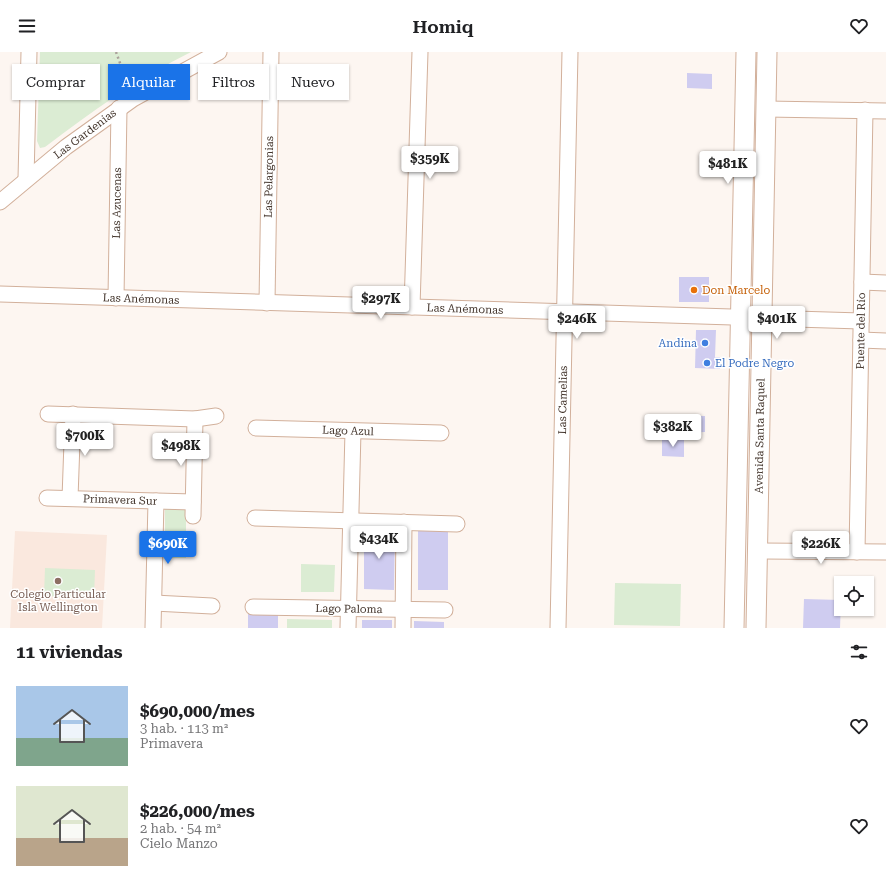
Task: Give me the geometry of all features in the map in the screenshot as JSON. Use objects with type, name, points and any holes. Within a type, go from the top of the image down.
[{"type":"main road","name":"Avenida Santa Raquel","points":[[734,628],[746,52]]},
{"type":"main road","name":"Avenida Santa Raquel","points":[[756,628],[767,52]]},
{"type":"street","points":[[26,179],[29,52]]},
{"type":"street","name":"Las Gardenias","points":[[190,68],[219,52]]},
{"type":"street","name":"Las Pelargonias","points":[[267,303],[271,52]]},
{"type":"street","points":[[412,308],[420,52]]},
{"type":"street","name":"Las Camelias","points":[[558,628],[570,52]]},
{"type":"street","name":"Las Gardenias","points":[[0,202],[26,179],[131,100]]},
{"type":"street","name":"Las Azucenas","points":[[116,298],[119,108]]},
{"type":"street","points":[[766,109],[886,111]]},
{"type":"street","name":"Puente del Río","points":[[856,552],[865,110]]},
{"type":"street","points":[[862,282],[886,283]]},
{"type":"street","name":"Las Anémonas","points":[[0,294],[861,321]]},
{"type":"street","points":[[861,340],[886,341]]},
{"type":"street","points":[[48,414],[195,419],[216,416]]},
{"type":"street","points":[[70,498],[73,414]]},
{"type":"street","name":"Primavera Sur","points":[[47,498],[156,501],[193,509],[195,419]]},
{"type":"street","name":"Lago Azul","points":[[256,428],[440,433]]},
{"type":"street","points":[[348,628],[352,431]]},
{"type":"street","points":[[153,628],[156,501]]},
{"type":"street","points":[[255,518],[457,524]]},
{"type":"street","points":[[403,628],[404,522]]},
{"type":"street","points":[[757,551],[886,552]]},
{"type":"street","points":[[154,603],[212,606]]},
{"type":"street","name":"Lago Paloma","points":[[253,607],[445,610]]},
{"type":"path","points":[[116,52],[120,64]]},
{"type":"shaded area","name":"Colegio Particular Isla Wellington","points":[[15,531],[107,535],[102,628],[10,628]]},
{"type":"green space","points":[[40,52],[191,52],[169,64],[108,64],[108,100],[110,100],[45,147],[40,148],[37,141],[38,100],[100,100],[100,64],[40,64]]},
{"type":"green space","points":[[165,505],[186,505],[186,558],[165,558]]},
{"type":"green space","points":[[301,564],[335,565],[334,592],[301,592]]},
{"type":"green space","points":[[45,568],[95,570],[94,598],[44,596]]},
{"type":"green space","points":[[615,583],[681,584],[680,626],[614,625]]},
{"type":"green space","points":[[287,619],[332,620],[332,628],[287,628]]},
{"type":"building","points":[[687,73],[712,74],[712,89],[687,88]]},
{"type":"building","name":"Don Marcelo","points":[[679,277],[709,277],[709,302],[679,302]]},
{"type":"building","name":"Andína","points":[[696,330],[716,330],[715,357],[720,357],[720,369],[695,368]]},
{"type":"building","points":[[683,416],[705,416],[705,432],[683,433]]},
{"type":"building","points":[[662,440],[684,440],[684,457],[662,456]]},
{"type":"building","points":[[364,530],[395,531],[394,590],[364,589]]},
{"type":"building","points":[[418,531],[448,531],[448,590],[418,590]]},
{"type":"building","points":[[804,599],[834,600],[834,616],[840,616],[840,628],[803,628]]},
{"type":"building","points":[[248,614],[278,614],[278,628],[248,628]]},
{"type":"building","points":[[362,620],[392,620],[392,628],[362,628]]},
{"type":"building","points":[[414,621],[444,622],[444,628],[414,628]]},
{"type":"place","name":"Don Marcelo","points":[[694,290]]},
{"type":"place","name":"Andína","points":[[705,343]]},
{"type":"place","name":"El Podre Negro","points":[[707,363]]},
{"type":"place","name":"Colegio Particular Isla Wellington","points":[[58,581]]}]
